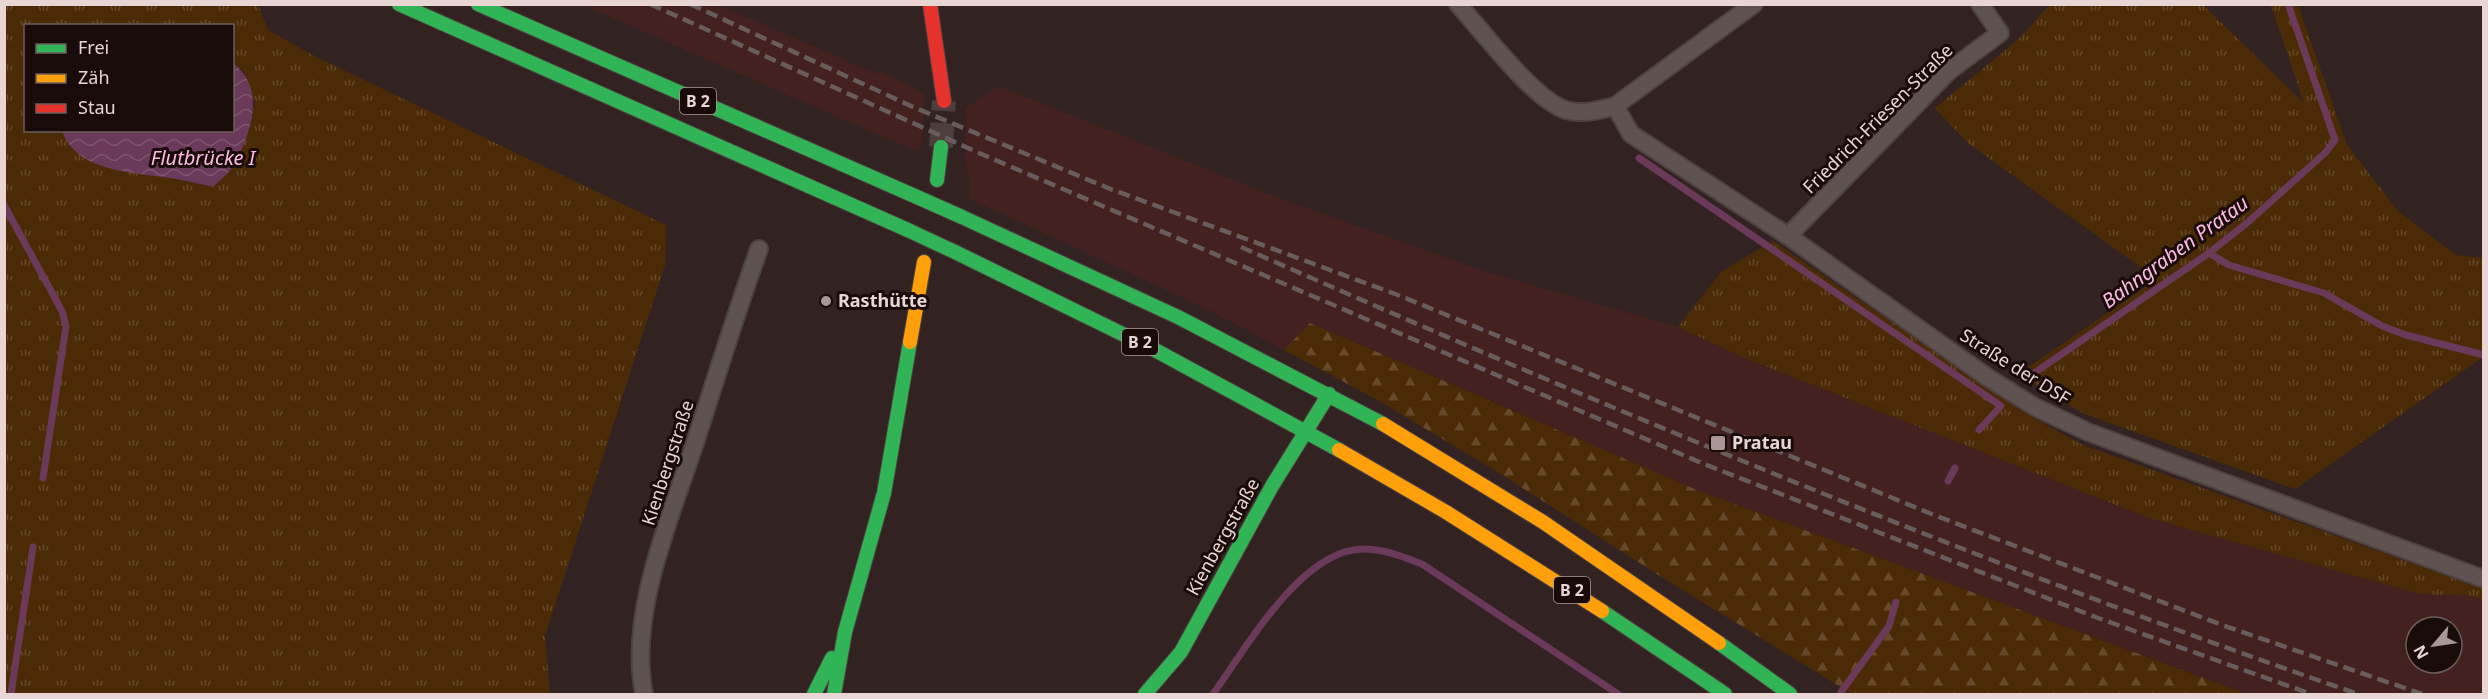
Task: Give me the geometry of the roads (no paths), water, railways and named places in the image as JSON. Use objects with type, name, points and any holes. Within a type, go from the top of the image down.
[{"type":"main road","name":"B 2","points":[[399,4],[910,231],[1174,359],[1308,430],[1519,556],[1725,694]]},
{"type":"main road","name":"B 2","points":[[478,4],[962,216],[1154,306],[1329,394],[1447,462],[1590,552],[1790,694]]},
{"type":"main road","points":[[930,4],[944,101]]},
{"type":"main road","points":[[937,180],[940,147]]},
{"type":"main road","points":[[834,694],[845,632],[884,493],[924,262]]},
{"type":"main road","name":"Kienbergstraße","points":[[1145,694],[1181,652],[1272,486],[1329,394]]},
{"type":"main road","points":[[814,694],[845,632]]},
{"type":"street","points":[[1458,4],[1543,97],[1566,110],[1589,112],[1615,106],[1754,4]]},
{"type":"street","name":"Friedrich-Friesen-Straße","points":[[1788,236],[1949,71],[2000,33],[1980,4]]},
{"type":"street","name":"Straße der DSF","points":[[1615,106],[1631,134],[1788,236],[1987,377],[2035,406],[2088,432],[2484,579]]},
{"type":"street","name":"Kienbergstraße","points":[[644,694],[639,670],[642,628],[649,593],[668,525],[759,249]]},
{"type":"water","name":"Flutbrücke I","points":[[234,64],[250,85],[253,97],[251,124],[235,163],[213,187],[104,167],[79,154],[69,144],[63,132],[234,132]]},
{"type":"waterway","name":"Bahngraben Pratau","points":[[2027,378],[2209,253],[2247,223],[2325,153],[2335,140],[2288,4]]},
{"type":"waterway","points":[[1639,158],[2001,406],[1979,430]]},
{"type":"waterway","points":[[4,205],[62,311],[66,326],[43,478]]},
{"type":"waterway","points":[[2209,253],[2229,265],[2324,293],[2382,326],[2406,335],[2484,355]]},
{"type":"waterway","name":"Bahngraben Pratau","points":[[1948,481],[1955,468]]},
{"type":"waterway","points":[[11,694],[33,547]]},
{"type":"waterway","points":[[1213,694],[1258,629],[1297,583],[1319,565],[1341,553],[1364,549],[1386,552],[1422,564],[1618,694]]},
{"type":"waterway","name":"Bahngraben Pratau","points":[[1841,692],[1889,626],[1896,602]]},
{"type":"tunnel","points":[[941,147],[944,101]]},
{"type":"railway","points":[[650,4],[979,153],[1704,464],[2098,618],[2311,694]]},
{"type":"railway","points":[[690,4],[913,107],[1108,188],[1398,295],[1934,515],[2222,625],[2422,694]]},
{"type":"railway","points":[[1241,247],[1517,367],[1934,538],[2216,644],[2358,694]]},
{"type":"place","name":"Rasthütte","points":[[826,301]]},
{"type":"place","name":"Pratau","points":[[1718,443]]}]
